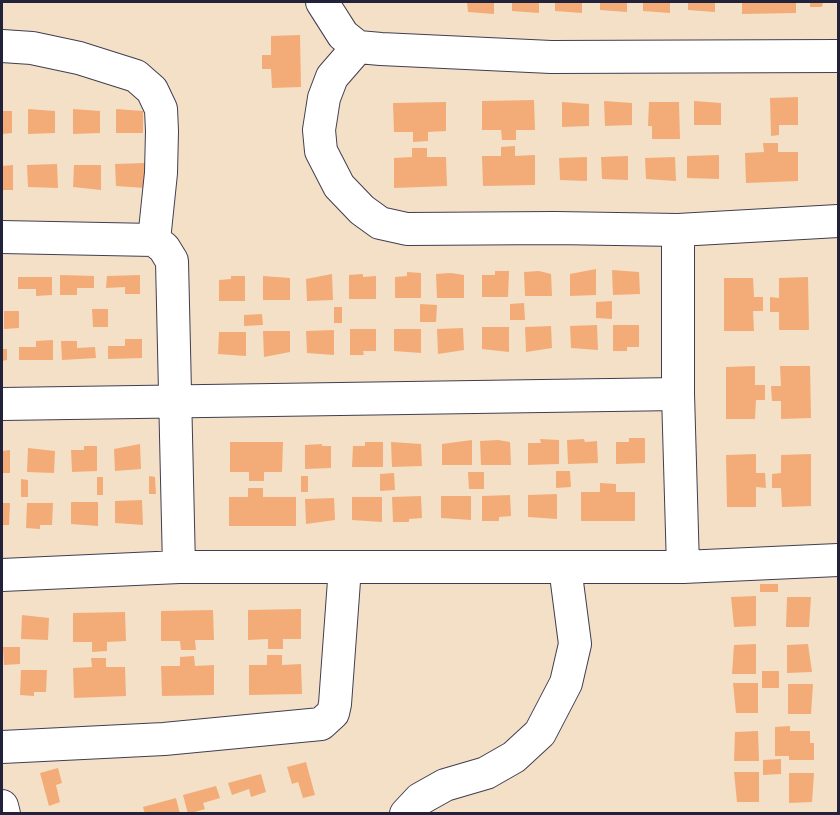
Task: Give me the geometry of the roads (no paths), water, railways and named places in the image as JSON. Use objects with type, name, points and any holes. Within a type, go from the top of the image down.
[{"type":"street","points":[[322,2],[343,35],[358,47],[551,57],[838,56]]},
{"type":"street","points":[[2,46],[32,48],[79,58],[136,76],[152,90],[161,109],[162,131],[161,173],[153,240]]},
{"type":"street","points":[[358,47],[332,77],[319,130],[321,151],[339,186],[362,210],[380,223],[407,229],[555,228],[678,231],[838,221]]},
{"type":"street","points":[[678,231],[678,394],[683,567]]},
{"type":"street","points":[[2,237],[153,240],[164,248],[172,261],[179,567]]},
{"type":"street","points":[[2,404],[678,394]]},
{"type":"street","points":[[2,575],[179,567],[683,567],[838,560]]},
{"type":"street","points":[[2,747],[164,739],[321,724],[333,713],[335,704],[345,567]]},
{"type":"street","points":[[406,813],[420,799],[445,785],[486,773],[514,758],[540,733],[566,683],[575,644],[565,567]]},
{"type":"street","points":[[2,806],[4,813]]}]
